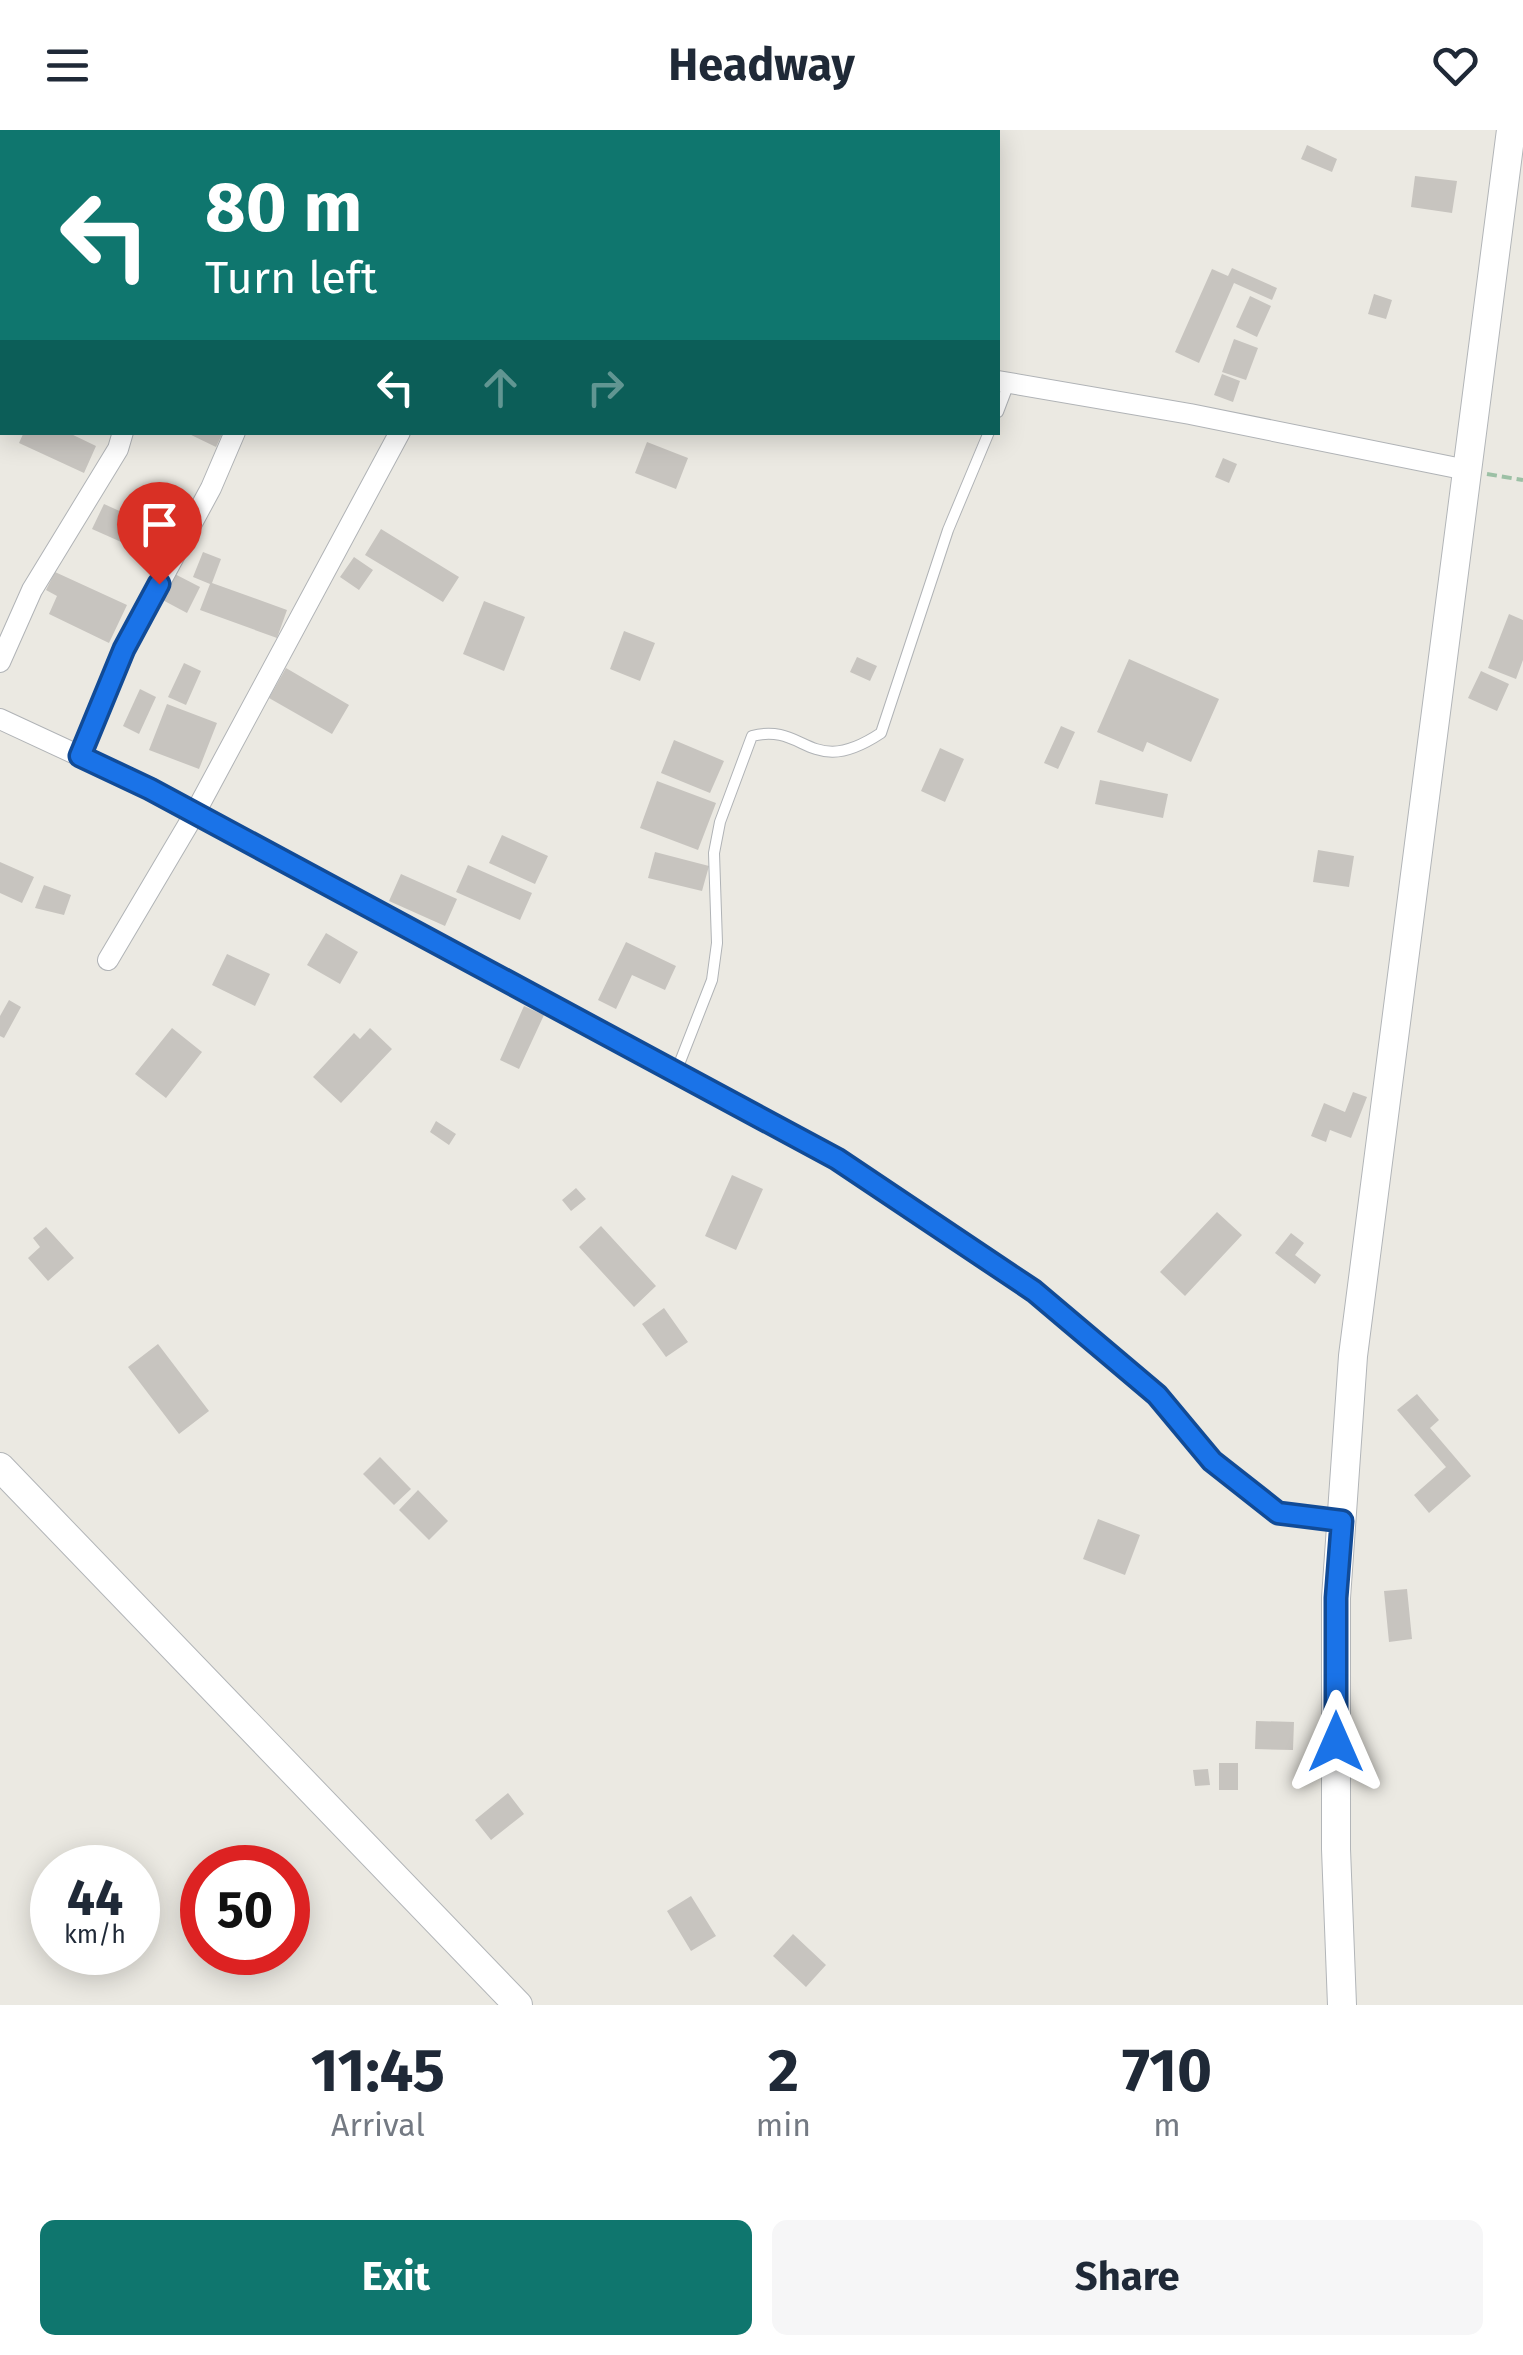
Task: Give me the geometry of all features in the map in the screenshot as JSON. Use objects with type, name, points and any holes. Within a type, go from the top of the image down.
[{"type":"main road","points":[[1342,2005],[1336,1656],[1352,1356],[1511,130]]},
{"type":"main road","points":[[0,1467],[518,2005]]},
{"type":"street","points":[[1003,382],[1190,414],[1467,470]]},
{"type":"street","points":[[0,662],[32,590],[118,449],[122,435]]},
{"type":"street","points":[[80,756],[124,649],[211,488],[234,435]]},
{"type":"street","points":[[108,960],[195,812],[398,435]]},
{"type":"street","points":[[0,719],[195,812],[837,1159],[1034,1291],[1157,1395],[1212,1461],[1278,1513],[1342,1521]]},
{"type":"lane","points":[[676,1072],[712,980],[717,943],[714,853],[720,822],[752,736],[771,731],[824,754],[856,750],[882,733],[948,530],[988,435]]},
{"type":"path","points":[[1467,470],[1523,480]]},
{"type":"building","points":[[1307,145],[1337,159],[1332,172],[1301,159]]},
{"type":"building","points":[[1415,176],[1457,181],[1452,213],[1411,207]]},
{"type":"building","points":[[1232,268],[1277,288],[1272,300],[1234,283],[1199,363],[1175,352],[1212,269],[1228,276]]},
{"type":"building","points":[[1374,294],[1392,300],[1386,319],[1368,314]]},
{"type":"building","points":[[1250,296],[1271,306],[1257,337],[1236,327]]},
{"type":"building","points":[[1234,339],[1258,348],[1246,380],[1222,372]]},
{"type":"building","points":[[1222,374],[1240,381],[1233,402],[1214,395]]},
{"type":"building","points":[[23,435],[73,435],[96,446],[84,473],[19,443]]},
{"type":"building","points":[[191,435],[222,435],[216,447]]},
{"type":"building","points":[[647,442],[688,458],[676,489],[635,473]]},
{"type":"building","points":[[1223,458],[1237,464],[1229,483],[1215,477]]},
{"type":"building","points":[[104,504],[166,532],[155,557],[92,529]]},
{"type":"building","points":[[381,529],[459,577],[443,602],[365,555]]},
{"type":"building","points":[[203,552],[221,559],[212,583],[287,610],[277,638],[200,610],[210,584],[193,577]]},
{"type":"building","points":[[354,557],[373,570],[359,590],[340,577]]},
{"type":"building","points":[[169,571],[200,587],[187,613],[157,597]]},
{"type":"building","points":[[55,572],[127,605],[109,643],[49,614],[57,596],[46,590]]},
{"type":"building","points":[[484,601],[525,617],[504,671],[463,654]]},
{"type":"building","points":[[1509,614],[1523,620],[1523,660],[1516,679],[1488,668]]},
{"type":"building","points":[[624,631],[655,643],[640,681],[610,669]]},
{"type":"building","points":[[857,657],[877,666],[870,681],[850,672]]},
{"type":"building","points":[[1129,659],[1219,699],[1191,762],[1147,742],[1143,752],[1097,732]]},
{"type":"building","points":[[184,663],[201,671],[186,705],[168,697]]},
{"type":"building","points":[[286,668],[349,705],[332,734],[269,698]]},
{"type":"building","points":[[1481,671],[1509,684],[1497,711],[1468,698]]},
{"type":"building","points":[[140,689],[156,697],[139,734],[123,726]]},
{"type":"building","points":[[167,704],[217,723],[199,769],[149,750]]},
{"type":"building","points":[[1061,726],[1075,732],[1058,769],[1044,763]]},
{"type":"building","points":[[674,740],[724,761],[710,793],[661,773]]},
{"type":"building","points":[[940,748],[964,759],[945,802],[921,791]]},
{"type":"building","points":[[1100,780],[1168,794],[1163,818],[1095,804]]},
{"type":"building","points":[[657,781],[716,803],[698,850],[640,828]]},
{"type":"building","points":[[502,835],[548,856],[535,884],[489,863]]},
{"type":"building","points":[[1318,850],[1354,856],[1349,887],[1313,882]]},
{"type":"building","points":[[655,852],[709,866],[702,891],[648,878]]},
{"type":"building","points":[[0,862],[34,877],[22,903],[0,893]]},
{"type":"building","points":[[468,865],[532,893],[520,920],[456,892]]},
{"type":"building","points":[[401,874],[457,899],[445,926],[389,901]]},
{"type":"building","points":[[44,885],[71,895],[64,915],[35,908]]},
{"type":"building","points":[[326,933],[358,952],[340,984],[307,965]]},
{"type":"building","points":[[626,942],[676,966],[665,990],[632,975],[616,1009],[598,1000]]},
{"type":"building","points":[[227,954],[270,974],[255,1006],[212,985]]},
{"type":"building","points":[[9,1000],[21,1007],[4,1038],[0,1036],[0,1016]]},
{"type":"building","points":[[524,1006],[544,1015],[519,1069],[500,1060]]},
{"type":"building","points":[[172,1028],[202,1052],[166,1098],[135,1074]]},
{"type":"building","points":[[370,1028],[392,1049],[341,1103],[313,1077],[354,1033],[360,1039]]},
{"type":"building","points":[[1353,1092],[1367,1097],[1351,1138],[1330,1130],[1326,1142],[1311,1136],[1324,1103],[1345,1112]]},
{"type":"building","points":[[436,1121],[456,1134],[449,1145],[430,1132]]},
{"type":"building","points":[[732,1175],[763,1189],[736,1250],[705,1236]]},
{"type":"building","points":[[576,1188],[586,1199],[571,1211],[562,1200]]},
{"type":"building","points":[[1217,1212],[1242,1235],[1185,1296],[1160,1272]]},
{"type":"building","points":[[601,1226],[656,1286],[634,1307],[579,1247]]},
{"type":"building","points":[[46,1227],[74,1258],[48,1281],[28,1258],[40,1247],[33,1238]]},
{"type":"building","points":[[1291,1233],[1304,1243],[1295,1255],[1321,1275],[1315,1284],[1275,1253]]},
{"type":"building","points":[[664,1308],[688,1342],[666,1357],[642,1324]]},
{"type":"building","points":[[158,1344],[209,1411],[179,1434],[128,1367]]},
{"type":"building","points":[[1417,1394],[1439,1420],[1430,1428],[1471,1476],[1429,1513],[1414,1495],[1446,1467],[1397,1410]]},
{"type":"building","points":[[380,1457],[411,1489],[394,1505],[363,1474]]},
{"type":"building","points":[[418,1490],[448,1521],[429,1540],[399,1510]]},
{"type":"building","points":[[1098,1519],[1140,1535],[1125,1575],[1083,1559]]},
{"type":"building","points":[[1407,1589],[1412,1639],[1389,1642],[1384,1591]]},
{"type":"building","points":[[1256,1721],[1294,1722],[1293,1750],[1255,1749]]},
{"type":"building","points":[[1219,1763],[1238,1763],[1238,1790],[1219,1790]]},
{"type":"building","points":[[1208,1769],[1210,1785],[1195,1786],[1193,1770]]},
{"type":"building","points":[[508,1793],[524,1814],[491,1840],[475,1820]]},
{"type":"building","points":[[691,1896],[716,1936],[691,1951],[667,1911]]},
{"type":"building","points":[[793,1934],[826,1965],[806,1987],[773,1956]]},
{"type":"route","points":[[159,584],[124,649],[80,756],[150,789],[837,1159],[1034,1291],[1157,1395],[1212,1461],[1278,1513],[1342,1521],[1336,1598],[1336,1742]]}]
